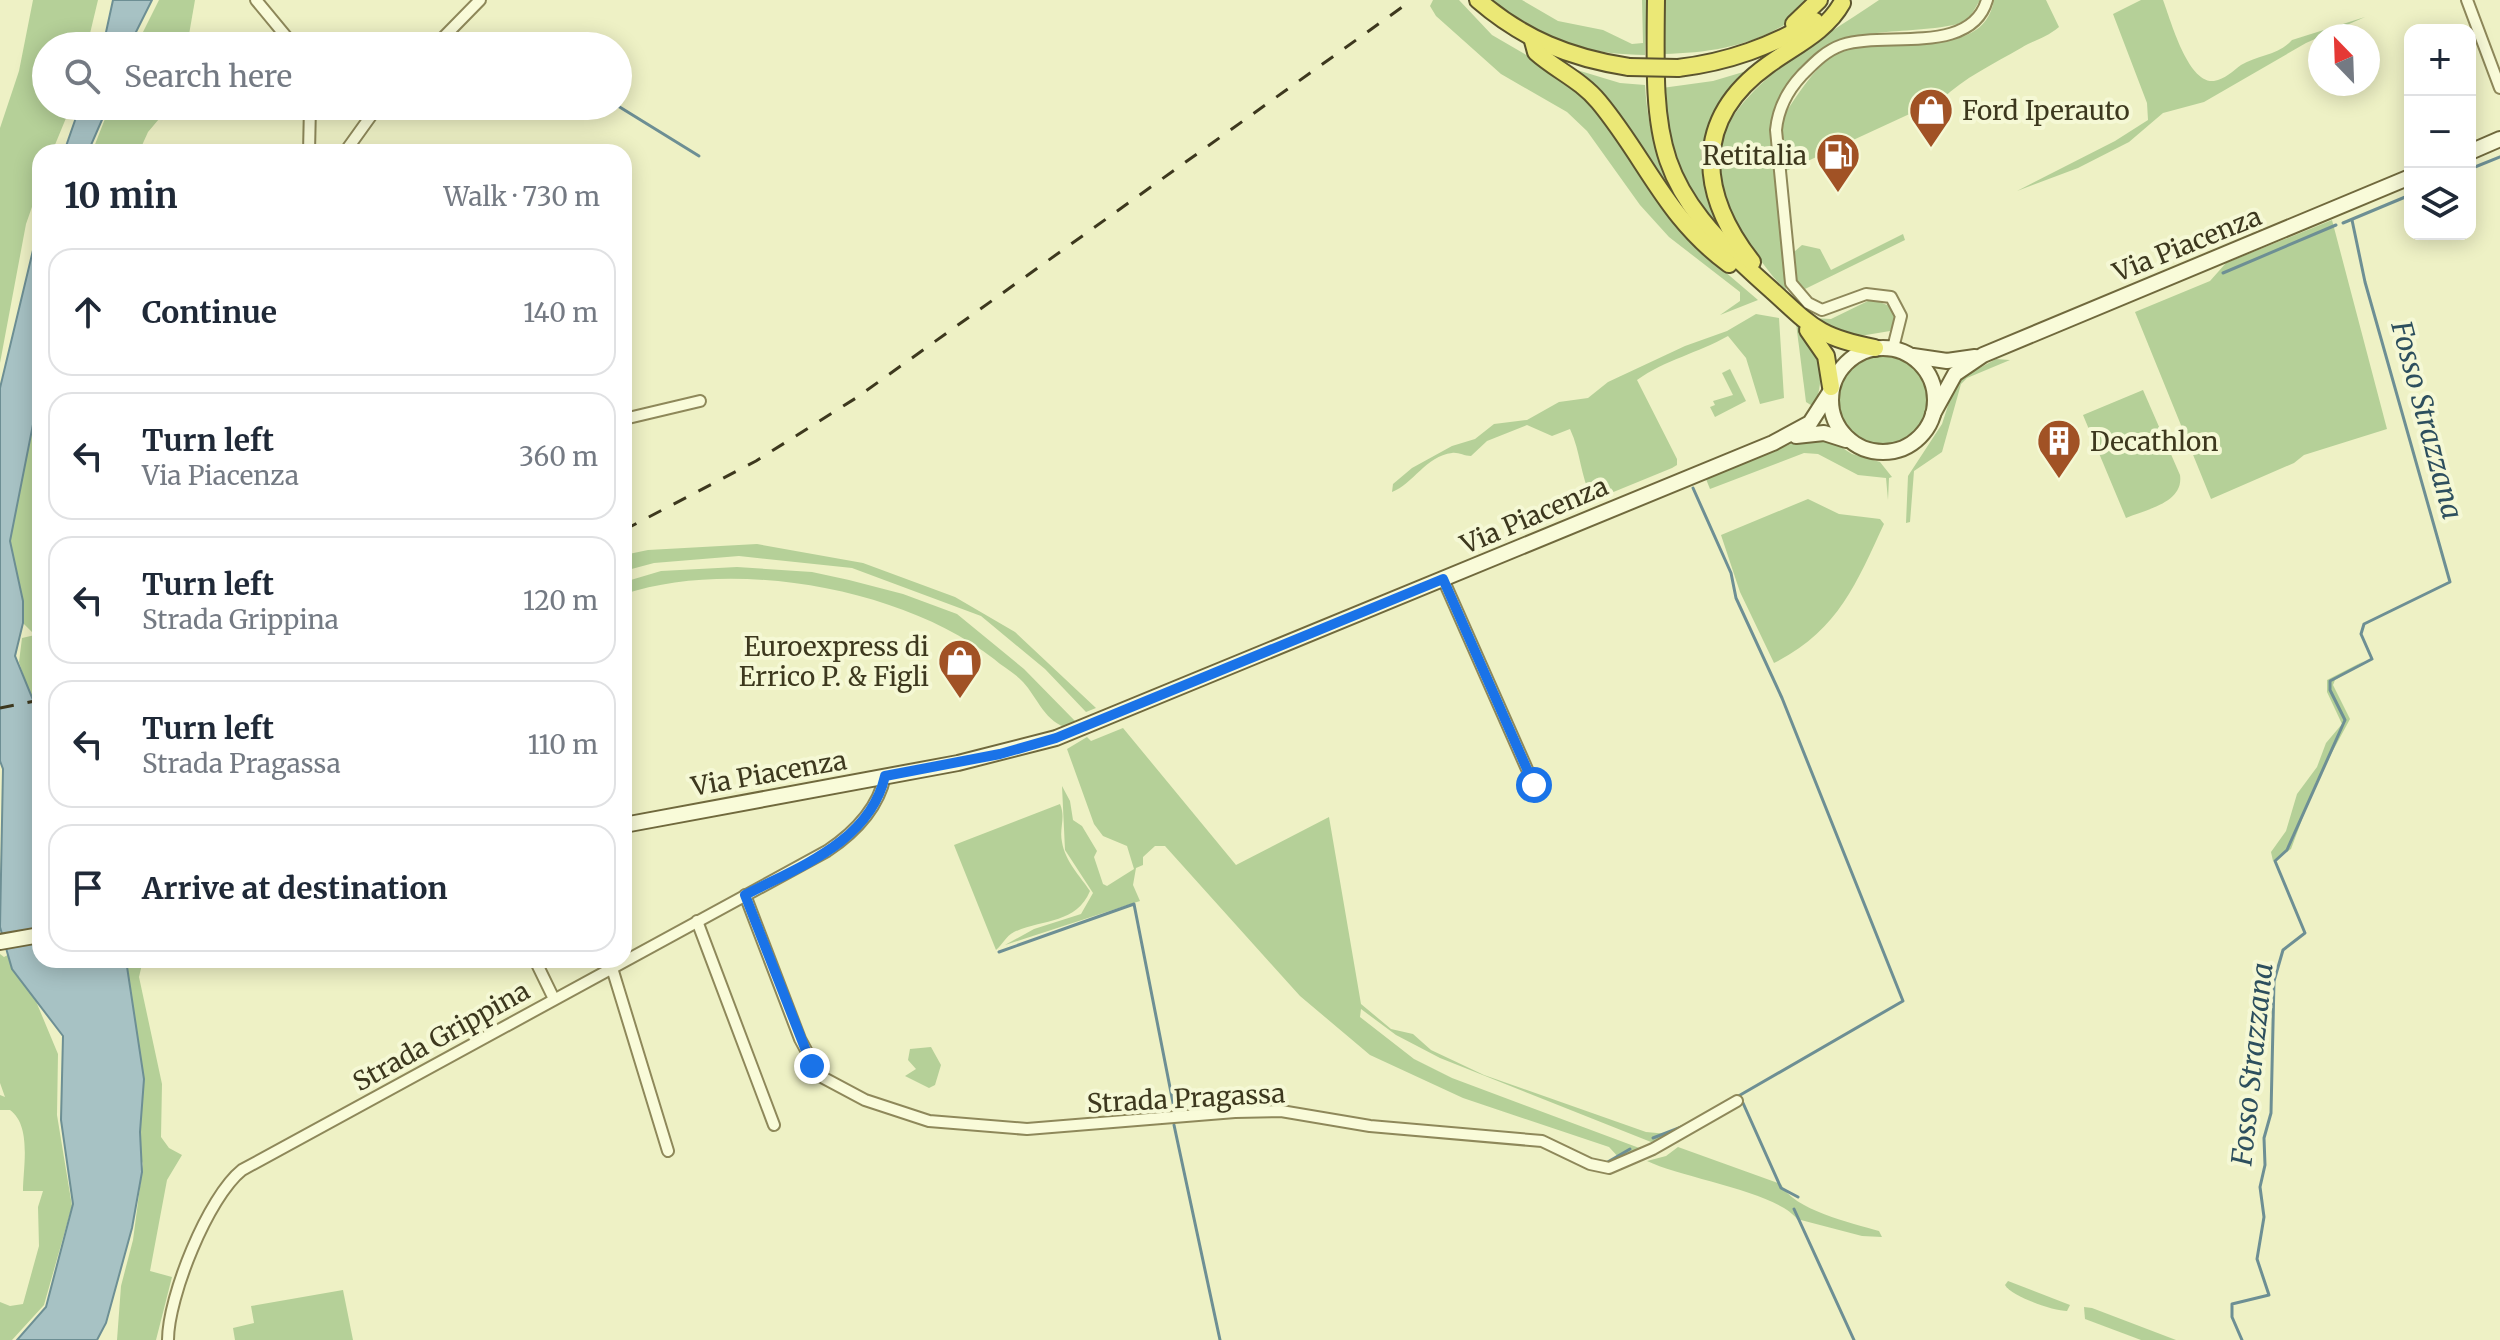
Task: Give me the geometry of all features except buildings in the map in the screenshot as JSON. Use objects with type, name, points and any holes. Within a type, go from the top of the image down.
[{"type":"highway","points":[[1478,0],[1533,41],[1562,52],[1629,67],[1678,68],[1727,61],[1784,39],[1844,2]]},
{"type":"highway","points":[[1656,0],[1657,122],[1675,179],[1712,236],[1795,315],[1826,356],[1831,390]]},
{"type":"highway","points":[[1727,61],[1739,50],[1797,23],[1819,0]]},
{"type":"highway","points":[[1771,290],[1739,246],[1718,208],[1710,174],[1713,138],[1728,106],[1743,87],[1833,20],[1844,2]]},
{"type":"highway","points":[[1533,41],[1536,52],[1580,82],[1599,102],[1665,202],[1693,235],[1766,296],[1795,315],[1837,341],[1875,348]]},
{"type":"main road","points":[[2476,149],[2500,139]]},
{"type":"main road","name":"Via Piacenza","points":[[1983,355],[2404,180]]},
{"type":"main road","points":[[1875,348],[1893,348],[1911,355],[1947,361],[1983,355],[1955,374],[1922,434],[1902,448],[1877,452],[1851,442],[1834,420],[1831,390],[1847,361],[1875,348]]},
{"type":"main road","points":[[1911,355],[1930,377],[1935,395],[1933,414]]},
{"type":"main road","name":"Via Piacenza","points":[[632,823],[1000,754],[1056,738],[1773,443],[1810,423],[1831,390]]},
{"type":"main road","name":"Via Piacenza","points":[[1773,443],[1813,433],[1851,442]]},
{"type":"main road","points":[[0,942],[32,936]]},
{"type":"street","points":[[256,0],[282,32]]},
{"type":"street","points":[[449,32],[480,0]]},
{"type":"street","points":[[1893,348],[1901,316],[1891,297],[1866,294],[1822,310],[1808,303],[1791,283],[1776,130],[1779,112],[1795,83],[1827,52],[1865,40],[1940,36],[1960,30],[1982,13],[1987,0]]},
{"type":"street","points":[[2467,0],[2500,88]]},
{"type":"street","points":[[309,144],[310,120]]},
{"type":"street","points":[[351,144],[368,120]]},
{"type":"street","points":[[632,417],[700,401]]},
{"type":"street","points":[[1443,579],[1534,785]]},
{"type":"street","name":"Strada Grippina","points":[[632,957],[847,838],[874,804],[885,776]]},
{"type":"street","name":"Strada Pragassa","points":[[745,895],[800,1039],[820,1076],[865,1100],[929,1121],[1027,1129],[1281,1111],[1370,1126],[1542,1141],[1590,1164],[1609,1168],[1653,1149],[1737,1101]]},
{"type":"street","points":[[697,921],[774,1125]]},
{"type":"street","points":[[539,968],[554,999]]},
{"type":"street","points":[[612,968],[668,1151]]},
{"type":"street","name":"Strada Grippina","points":[[168,1340],[170,1312],[184,1270],[216,1204],[236,1174],[612,968]]},
{"type":"green space","points":[[33,0],[98,0],[90,32],[32,32],[32,120],[65,120],[55,144],[32,144],[32,207],[26,224],[0,363],[0,128],[19,71]]},
{"type":"green space","points":[[159,0],[195,0],[189,32],[143,32]]},
{"type":"green space","points":[[1433,0],[1459,0],[1492,35],[1571,81],[1601,115],[1666,214],[1689,241],[1758,300],[1720,315],[1740,301],[1740,292],[1669,237],[1640,205],[1587,131],[1567,112],[1501,74],[1436,16],[1430,6]]},
{"type":"green space","points":[[1493,0],[1522,0],[1558,21],[1603,30],[1632,44],[1643,43],[1642,0],[1647,0],[1645,55],[1602,52],[1563,42],[1528,25]]},
{"type":"green space","points":[[1664,0],[1814,0],[1782,26],[1745,42],[1726,48],[1664,54]]},
{"type":"green space","points":[[1879,0],[1980,0],[1970,17],[1958,24],[1871,34],[1833,45],[1815,57],[1788,88],[1777,107],[1772,129],[1786,290],[1750,247],[1724,204],[1716,166],[1725,132],[1745,101],[1774,72]]},
{"type":"green space","points":[[1994,0],[2046,0],[2059,27],[1979,72],[1942,99],[1786,171],[1779,125],[1800,91],[1832,56],[1860,46],[1930,42],[1972,33],[1986,20]]},
{"type":"green space","points":[[2141,0],[2163,0],[2189,62],[2196,73],[2214,81],[2241,65],[2281,49],[2292,40],[2308,35],[2308,42],[2204,102],[2163,113],[2129,142],[2078,168],[2017,191],[2115,141],[2148,120],[2147,103],[2113,14]]},
{"type":"green space","points":[[1567,67],[1620,83],[1645,85],[1659,158],[1674,192],[1694,224]]},
{"type":"green space","points":[[1750,70],[1718,107],[1706,135],[1704,178],[1721,230],[1687,181],[1673,146],[1662,88],[1713,81]]},
{"type":"green space","points":[[105,120],[158,120],[143,144],[95,144]]},
{"type":"green space","points":[[2332,220],[2387,429],[2304,455],[2294,463],[2211,499],[2135,312],[2210,281],[2226,263]]},
{"type":"green space","points":[[1903,234],[1905,240],[1805,289],[1795,280],[1794,252],[1802,245],[1820,249],[1831,270]]},
{"type":"green space","points":[[1872,299],[1892,307],[1896,318],[1890,331],[1848,338],[1813,318],[1831,319]]},
{"type":"green space","points":[[1756,314],[1779,318],[1784,398],[1760,404],[1746,358],[1728,336],[1637,380],[1677,459],[1677,465],[1672,468],[1607,492],[1602,498],[1592,498],[1570,429],[1552,436],[1527,425],[1487,441],[1471,456],[1457,453],[1443,455],[1392,492],[1393,484],[1412,468],[1452,446],[1475,439],[1494,424],[1527,420],[1559,402],[1588,398],[1608,382],[1685,346],[1727,331]]},
{"type":"green space","points":[[1796,323],[1811,342],[1819,362],[1820,383],[1814,407],[1806,402]]},
{"type":"green space","points":[[1883,352],[1901,356],[1917,366],[1927,382],[1931,400],[1927,418],[1917,434],[1901,444],[1883,448],[1865,444],[1849,434],[1839,418],[1835,400],[1839,382],[1849,366],[1865,356]]},
{"type":"green space","points":[[1996,359],[2010,360],[1967,378],[1961,384],[1942,452],[1914,471],[1910,522],[1906,523],[1908,476],[1942,424],[1956,381]]},
{"type":"green space","points":[[1730,369],[1746,401],[1715,417],[1710,407],[1715,405],[1713,401],[1733,395],[1722,373]]},
{"type":"green space","points":[[2143,390],[2180,475],[2180,485],[2162,504],[2126,518],[2083,415]]},
{"type":"green space","points":[[32,430],[32,632],[23,623],[10,541]]},
{"type":"green space","points":[[1814,438],[1833,442],[1852,454],[1880,462],[1892,477],[1889,478],[1888,500],[1886,478],[1858,475],[1818,454],[1804,453],[1710,489],[1706,479],[1798,441]]},
{"type":"green space","points":[[1808,499],[1839,514],[1880,519],[1884,524],[1854,586],[1830,621],[1796,650],[1774,663],[1740,592],[1721,535]]},
{"type":"green space","points":[[757,544],[863,563],[955,597],[1015,632],[1096,708],[1086,712],[1045,669],[981,616],[852,568],[739,556],[654,563],[632,569],[632,553]]},
{"type":"green space","points":[[737,567],[812,572],[903,594],[957,614],[1024,669],[1076,722],[1069,728],[1054,721],[1020,679],[994,659],[956,634],[913,614],[816,586],[765,580],[715,579],[668,584],[632,592],[632,580],[661,571]]},
{"type":"green space","points":[[32,636],[32,695],[19,662],[22,638]]},
{"type":"green space","points":[[2364,661],[2335,680],[2333,685],[2350,719],[2316,782],[2291,849],[2273,861],[2271,852],[2286,831],[2297,794],[2317,767],[2326,743],[2342,724],[2327,692],[2327,680]]},
{"type":"green space","points":[[1123,728],[1236,865],[1329,817],[1361,1004],[1391,1029],[1413,1034],[1431,1050],[1484,1075],[1646,1132],[1668,1134],[1667,1137],[1651,1142],[1440,1058],[1396,1035],[1361,1009],[1360,1017],[1414,1059],[1452,1078],[1642,1149],[1622,1161],[1609,1147],[1463,1098],[1370,1055],[1300,996],[1165,846],[1155,846],[1143,857],[1143,865],[1136,868],[1133,885],[1140,901],[1005,945],[1034,929],[1081,914],[1093,893],[1065,850],[1062,786],[1070,801],[1073,820],[1082,826],[1097,851],[1094,857],[1103,884],[1107,886],[1134,869],[1127,846],[1103,836],[1094,824],[1067,749],[1087,737],[1091,741]]},
{"type":"green space","points":[[1060,804],[1064,849],[1090,891],[1076,910],[1058,919],[1014,932],[996,950],[954,845]]},
{"type":"green space","points":[[15,951],[58,1054],[57,1115],[72,1206],[44,1305],[12,1340],[0,1340],[0,1302],[10,1306],[23,1304],[39,1246],[38,1207],[43,1191],[23,1191],[25,1148],[21,1126],[10,1110],[0,1110],[0,1095],[5,1097],[0,1083],[0,954],[4,957]]},
{"type":"green space","points":[[102,968],[141,968],[139,977],[162,1084],[161,1137],[169,1148],[182,1155],[167,1180],[150,1271],[172,1277],[156,1340],[117,1340],[121,1286],[133,1240],[143,1164],[129,1124]]},
{"type":"green space","points":[[931,1047],[941,1065],[935,1085],[929,1088],[905,1076],[916,1069],[908,1060],[910,1049]]},
{"type":"green space","points":[[1678,1147],[1781,1184],[1788,1193],[1810,1208],[1879,1231],[1882,1237],[1862,1236],[1797,1219],[1786,1209],[1750,1193],[1647,1161],[1666,1156]]},
{"type":"green space","points":[[2008,1281],[2070,1305],[2067,1311],[2033,1302],[2009,1289],[2005,1285]]},
{"type":"green space","points":[[343,1290],[353,1340],[235,1340],[233,1328],[254,1323],[251,1306]]},
{"type":"green space","points":[[2084,1307],[2176,1340],[2141,1340],[2085,1319]]},
{"type":"water","points":[[113,0],[152,0],[136,32],[106,32]]},
{"type":"water","points":[[75,120],[102,120],[91,144],[67,144]]},
{"type":"water","points":[[32,254],[32,430],[10,541],[23,601],[23,623],[15,656],[32,697],[32,968],[127,968],[144,1079],[140,1132],[142,1172],[132,1228],[106,1323],[97,1340],[17,1340],[46,1307],[73,1204],[61,1120],[63,1036],[12,969],[0,927],[3,769],[0,761],[0,388]]},
{"type":"waterway","points":[[632,115],[699,156]]},
{"type":"waterway","points":[[2472,168],[2500,157]]},
{"type":"waterway","points":[[2343,223],[2404,198]]},
{"type":"waterway","name":"Fosso Strazzana","points":[[2242,1340],[2232,1317],[2232,1304],[2269,1295],[2257,1259],[2264,1217],[2260,1187],[2265,1165],[2264,1138],[2271,1113],[2274,981],[2283,950],[2305,933],[2275,861],[2287,850],[2345,720],[2330,690],[2330,681],[2372,659],[2361,634],[2364,624],[2450,582],[2365,282],[2352,220]]},
{"type":"waterway","points":[[2223,273],[2336,225]]},
{"type":"waterway","points":[[1693,488],[1731,573],[1736,598],[1782,698],[1903,1001],[1735,1098]]},
{"type":"waterway","points":[[999,952],[1134,904],[1175,1113]]},
{"type":"waterway","points":[[1743,1103],[1781,1188],[1798,1197]]},
{"type":"waterway","points":[[1174,1125],[1220,1340]]},
{"type":"waterway","points":[[1653,1138],[1684,1126]]},
{"type":"waterway","points":[[1606,1163],[1630,1149]]},
{"type":"waterway","points":[[1794,1209],[1854,1340]]},
{"type":"railway","points":[[632,526],[756,461],[856,398],[1412,0]]},
{"type":"railway","points":[[0,708],[32,702]]},
{"type":"place","name":"Ford Iperauto","points":[[1931,149]]},
{"type":"place","name":"Retitalia","points":[[1838,194]]},
{"type":"place","name":"Decathlon","points":[[2059,480]]},
{"type":"place","name":"Euroexpress di Errico P. & Figli","points":[[960,700]]},
{"type":"route","points":[[812,1066],[745,895],[847,838],[874,804],[885,776],[1000,754],[1056,738],[1111,718],[1443,579],[1534,785]]}]
